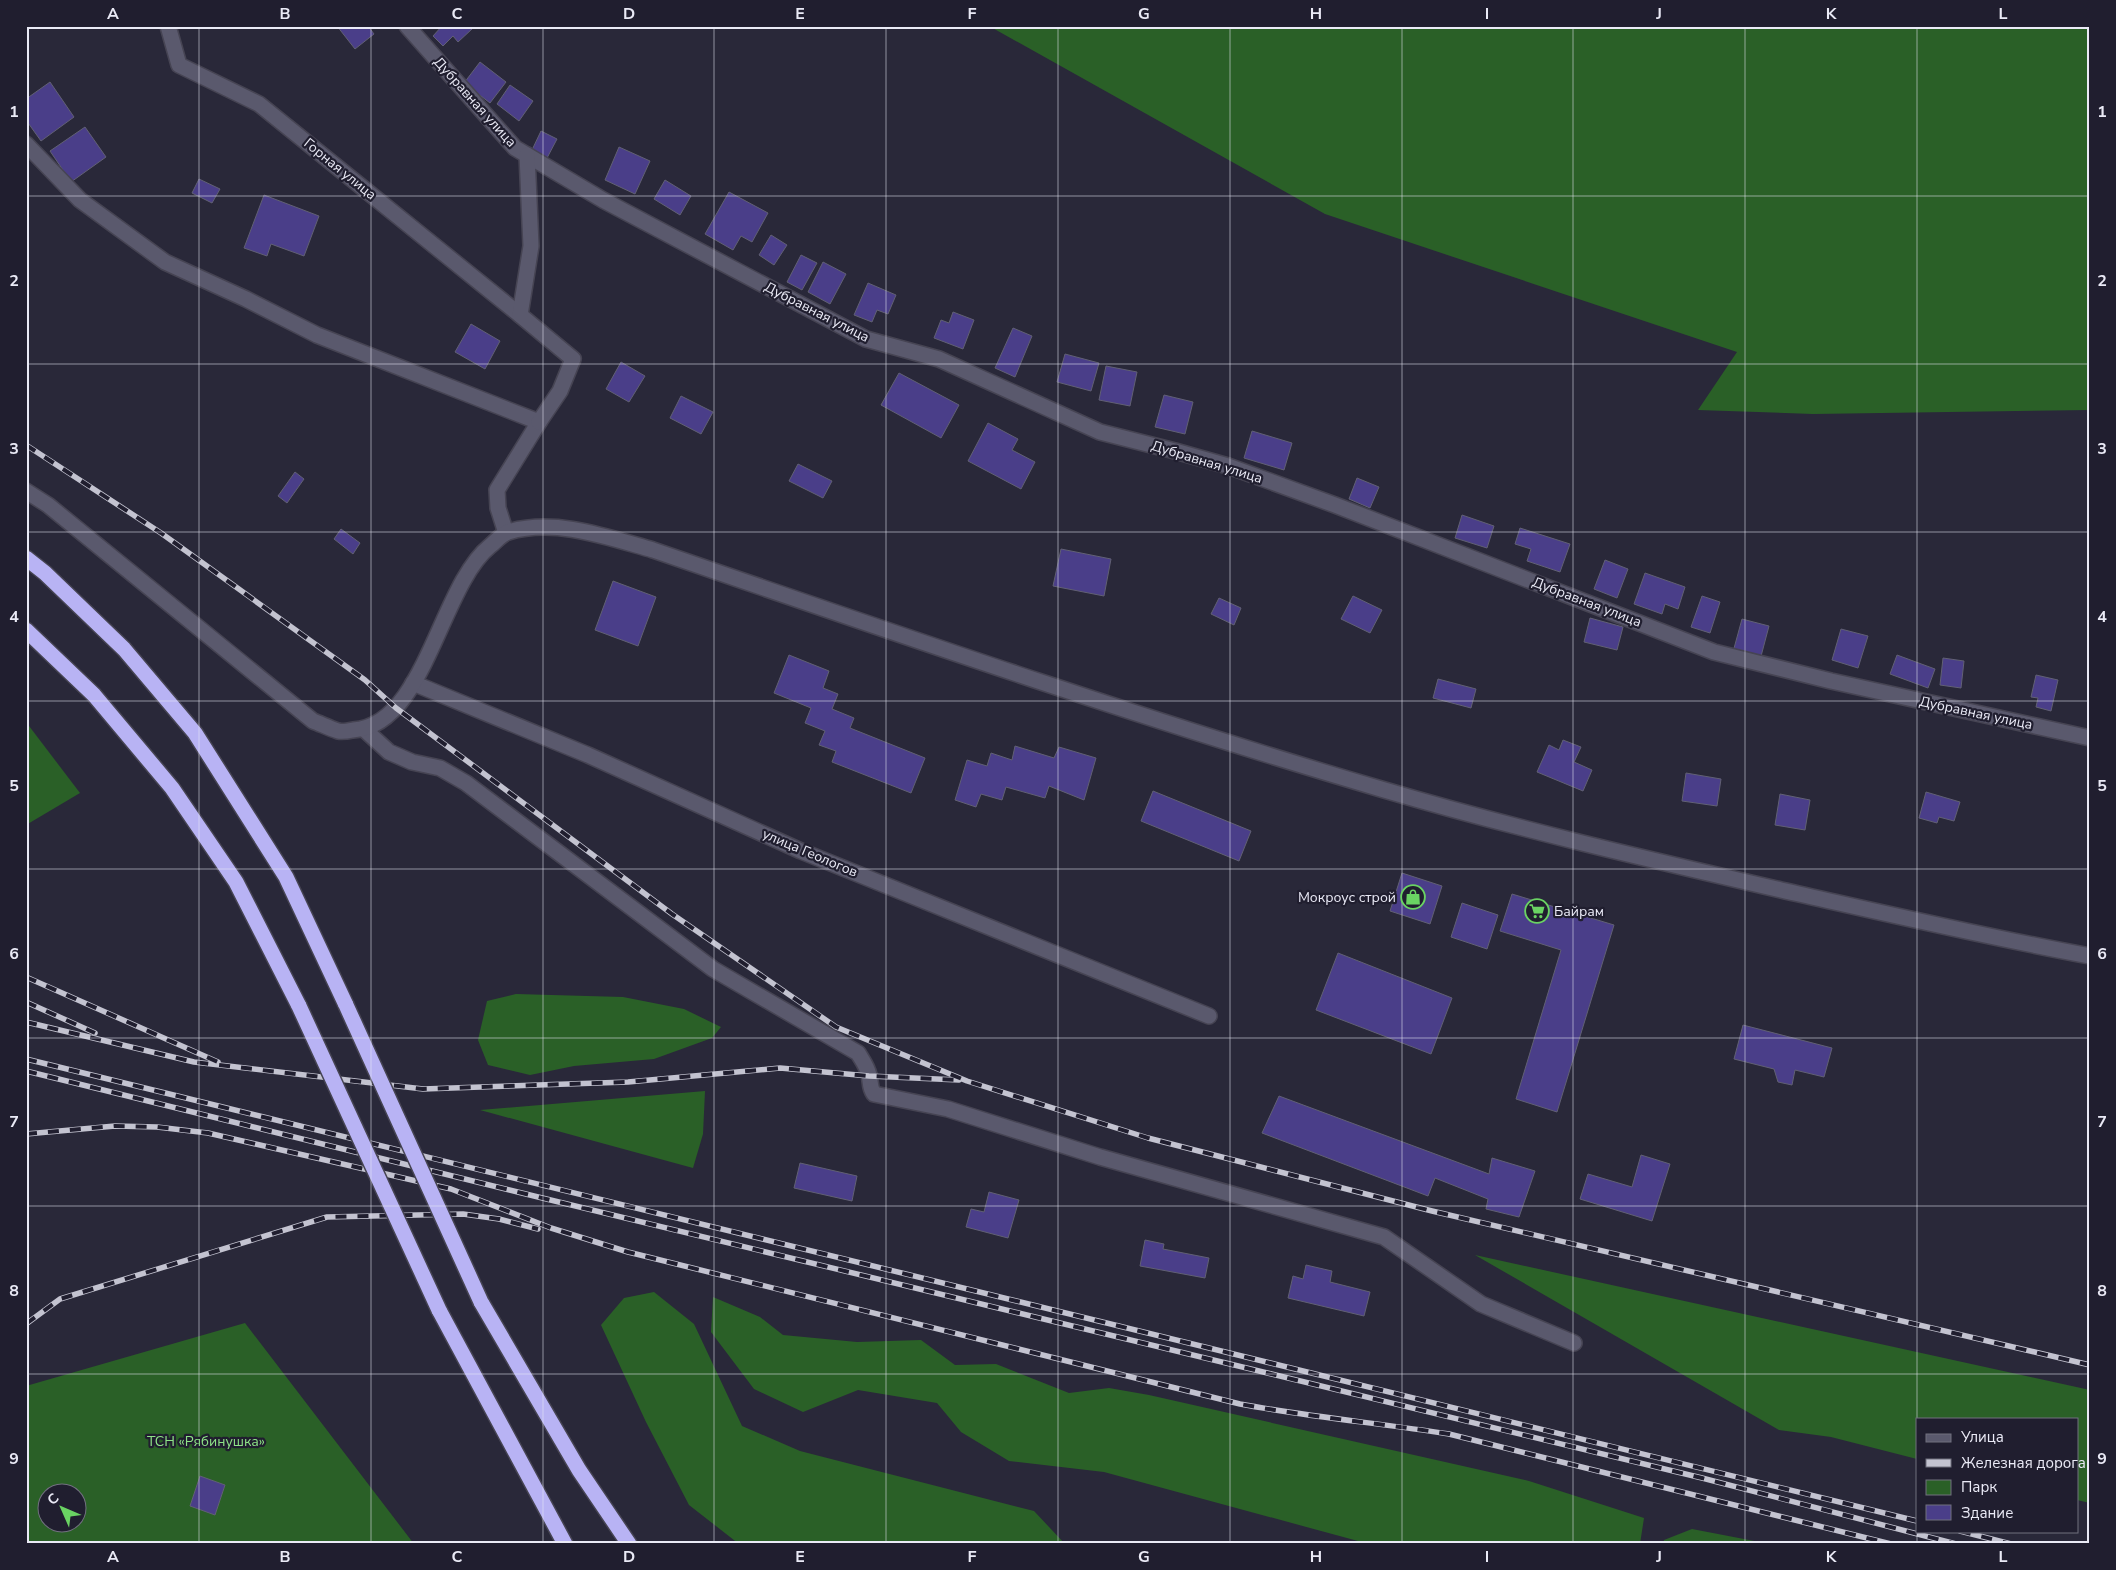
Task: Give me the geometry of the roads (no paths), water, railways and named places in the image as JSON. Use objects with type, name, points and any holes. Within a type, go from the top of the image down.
[{"type":"highway","points":[[26,558],[45,573],[124,649],[195,733],[286,877],[481,1302],[579,1470],[629,1544]]},
{"type":"highway","points":[[26,630],[94,695],[172,788],[236,882],[299,1006],[439,1310],[565,1544]]},
{"type":"street","name":"Горная улица","points":[[168,26],[179,64],[259,104],[573,360],[560,391],[539,422]]},
{"type":"street","name":"Дубравная улица","points":[[407,26],[515,148],[602,200],[866,339],[939,359],[1100,432],[1228,466],[1335,505],[1714,652],[1831,681],[2090,738]]},
{"type":"street","points":[[26,144],[80,200],[165,262],[246,299],[317,335],[539,422],[497,490],[498,508],[506,533]]},
{"type":"street","points":[[520,315],[531,246],[527,155]]},
{"type":"street","points":[[26,491],[48,504],[313,721],[339,731],[365,730],[396,708],[413,683],[460,585],[479,554],[506,533],[546,526],[598,535],[653,550],[1099,702],[1381,789],[1539,832],[1672,865],[1989,937],[2090,956]]},
{"type":"street","name":"улица Геологов","points":[[413,683],[588,756],[801,851],[1209,1016]]},
{"type":"street","points":[[365,730],[389,752],[412,762],[440,768],[466,783],[713,969],[858,1053],[864,1063],[869,1076],[870,1088],[874,1094],[948,1109],[1100,1157],[1384,1237],[1481,1304],[1574,1343]]},
{"type":"railway","points":[[26,445],[161,533],[365,680],[396,708],[672,914],[836,1027],[967,1081],[1148,1138],[1432,1211],[2090,1365]]},
{"type":"railway","points":[[26,977],[218,1062]]},
{"type":"railway","points":[[26,1002],[95,1033]]},
{"type":"railway","points":[[26,1022],[194,1062],[423,1089],[628,1082],[780,1068],[869,1076],[959,1080]]},
{"type":"railway","points":[[26,1059],[1916,1521]]},
{"type":"railway","points":[[26,1071],[534,1196],[1702,1478],[1956,1544]]},
{"type":"railway","points":[[26,1134],[115,1126],[157,1127],[208,1133],[451,1189],[551,1228],[628,1252],[1240,1404],[1292,1413],[1449,1434],[1891,1544]]},
{"type":"railway","points":[[26,1324],[60,1299],[327,1217],[463,1214],[499,1219],[538,1229]]},
{"type":"railway","points":[[1964,1532],[2011,1544]]},
{"type":"place","name":"Мокроус строй","points":[[1413,897]]},
{"type":"place","name":"Байрам","points":[[1537,911]]},
{"type":"park label","name":"ТСН «Рябинушка»","points":[[206,1441]]}]
